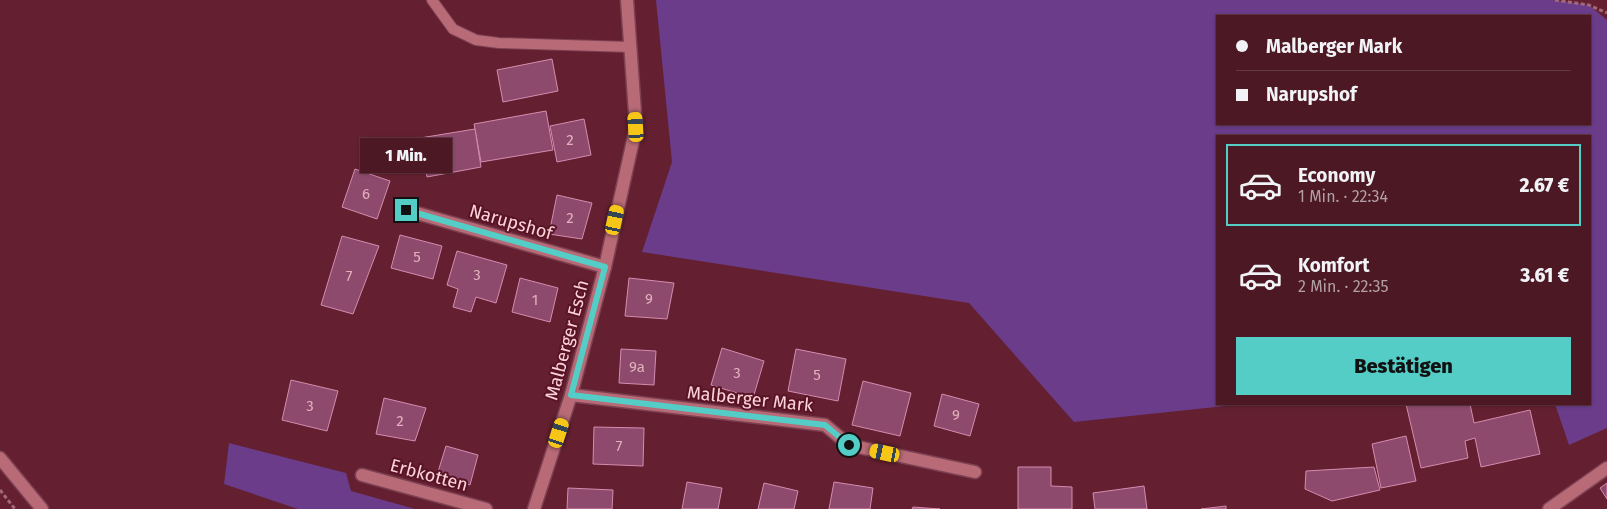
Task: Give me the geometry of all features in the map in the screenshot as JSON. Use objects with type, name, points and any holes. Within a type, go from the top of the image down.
[{"type":"street","name":"Malberger Esch","points":[[534,509],[571,395],[605,267],[636,127],[627,0]]},
{"type":"street","name":"Narupshof","points":[[406,210],[605,267]]},
{"type":"street","name":"Malberger Mark","points":[[571,395],[825,425],[849,445],[975,472]]},
{"type":"street","points":[[0,458],[42,509]]},
{"type":"street","points":[[1549,509],[1607,468]]},
{"type":"street","name":"Erbkotten","points":[[362,475],[486,509]]},
{"type":"lane","points":[[432,0],[453,28],[476,40],[499,43],[630,46]]},
{"type":"path","points":[[1555,0],[1589,5],[1607,13]]},
{"type":"path","points":[[0,490],[15,509]]},
{"type":"shaded area","points":[[656,0],[1555,0],[1589,5],[1607,20],[1607,428],[1569,445],[1555,405],[1591,405],[1591,135],[1216,135],[1216,405],[1235,405],[1074,422],[969,303],[642,252],[672,162]]},
{"type":"shaded area","points":[[229,443],[346,473],[351,491],[415,509],[298,509],[224,484]]},
{"type":"building","points":[[552,59],[558,91],[503,102],[497,70]]},
{"type":"building","points":[[546,111],[553,150],[481,162],[474,124]]},
{"type":"building","points":[[584,119],[591,155],[557,162],[550,126]]},
{"type":"building","points":[[475,129],[481,167],[427,177],[420,138]]},
{"type":"building","points":[[355,169],[390,181],[377,219],[342,207]]},
{"type":"building","points":[[557,195],[592,203],[582,239],[549,234]]},
{"type":"building","points":[[400,235],[442,246],[433,279],[391,268]]},
{"type":"building","points":[[342,236],[379,246],[353,314],[321,305]]},
{"type":"building","points":[[457,251],[507,265],[496,303],[476,297],[471,312],[453,307],[458,289],[447,285]]},
{"type":"building","points":[[520,278],[558,288],[550,322],[512,312]]},
{"type":"building","points":[[629,278],[674,283],[667,319],[625,316]]},
{"type":"building","points":[[722,348],[764,361],[753,398],[711,385]]},
{"type":"building","points":[[621,349],[656,351],[654,385],[619,383]]},
{"type":"building","points":[[796,349],[846,359],[838,401],[788,391]]},
{"type":"building","points":[[291,380],[338,391],[327,431],[282,420]]},
{"type":"building","points":[[863,381],[911,393],[900,436],[852,425]]},
{"type":"building","points":[[942,394],[979,404],[970,436],[934,426]]},
{"type":"building","points":[[384,398],[426,408],[415,441],[376,434]]},
{"type":"building","points":[[1406,405],[1470,405],[1474,423],[1530,410],[1540,454],[1481,467],[1475,438],[1465,441],[1468,458],[1421,468]]},
{"type":"building","points":[[594,427],[644,428],[643,466],[593,464]]},
{"type":"building","points":[[1406,436],[1416,481],[1381,488],[1372,444]]},
{"type":"building","points":[[446,446],[478,455],[470,485],[437,475]]},
{"type":"building","points":[[1018,467],[1051,467],[1051,486],[1072,487],[1072,509],[1018,509]]},
{"type":"building","points":[[1374,467],[1380,490],[1332,501],[1305,489],[1306,471]]},
{"type":"building","points":[[687,482],[722,488],[718,509],[682,509]]},
{"type":"building","points":[[834,482],[873,488],[870,509],[829,509]]},
{"type":"building","points":[[764,483],[798,491],[794,509],[758,509]]},
{"type":"building","points":[[1607,483],[1607,499],[1600,488]]},
{"type":"building","points":[[1144,486],[1147,509],[1095,509],[1093,493]]},
{"type":"building","points":[[568,488],[613,490],[612,509],[567,509]]},
{"type":"building","points":[[1226,506],[1226,509],[1201,509]]},
{"type":"building","points":[[913,507],[940,509],[912,509]]},
{"type":"route","points":[[406,210],[605,267],[571,395],[825,425],[849,445]]}]
